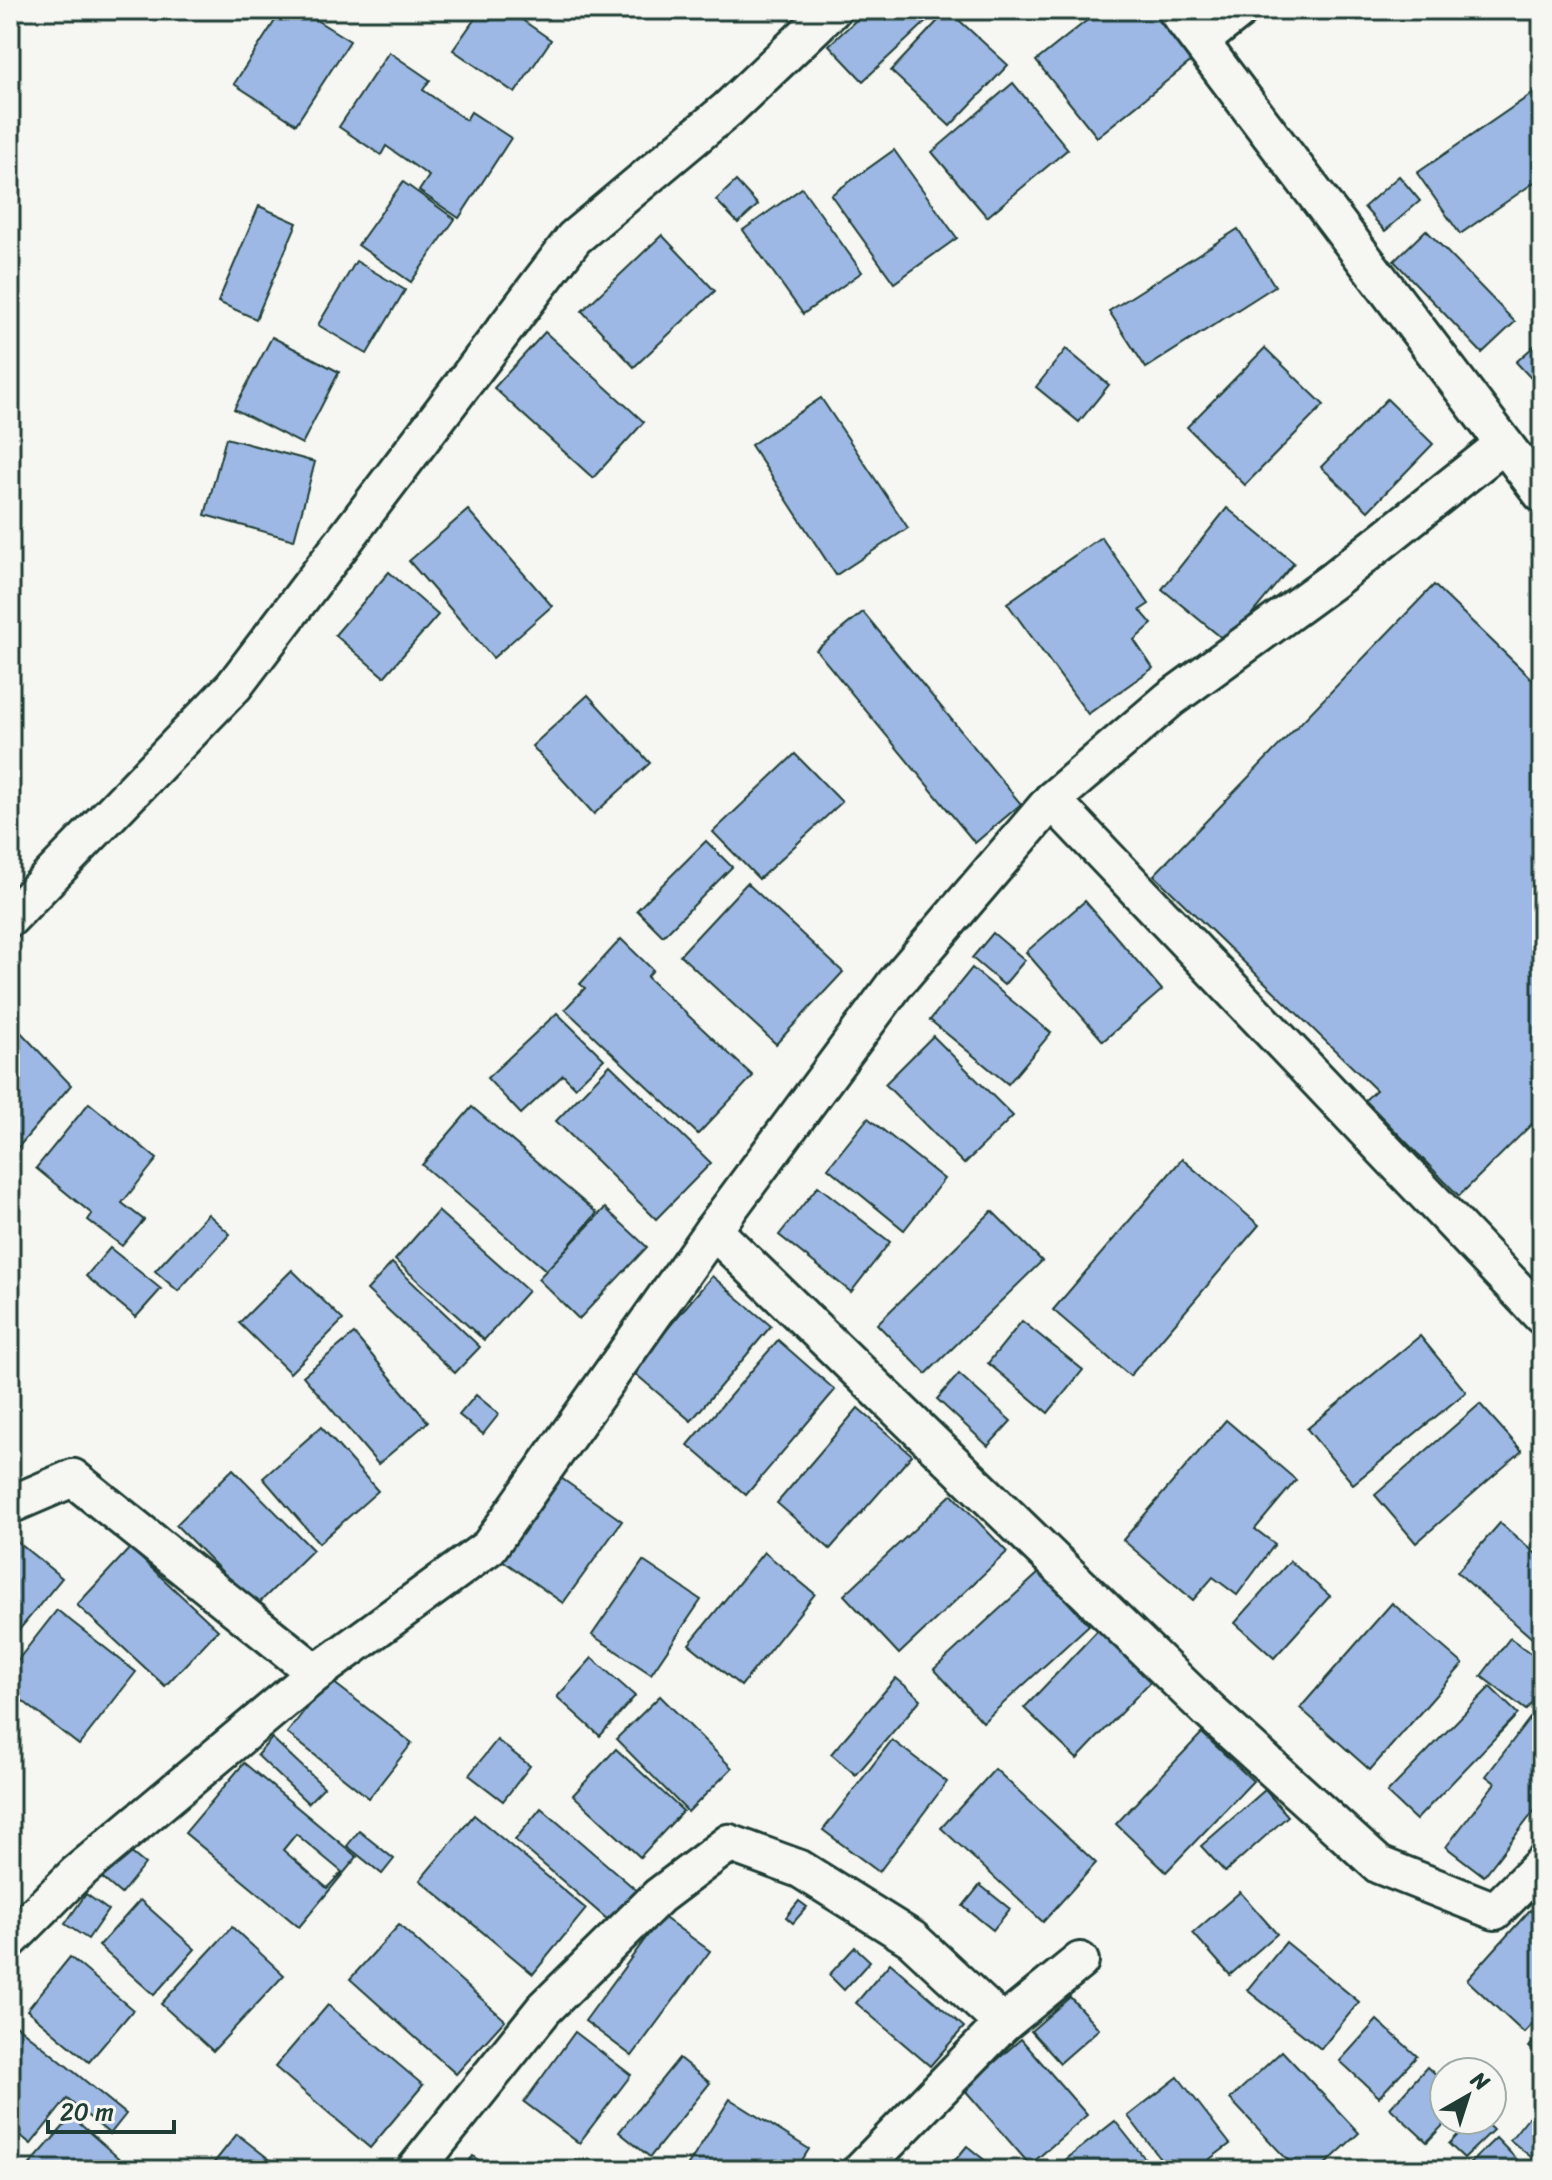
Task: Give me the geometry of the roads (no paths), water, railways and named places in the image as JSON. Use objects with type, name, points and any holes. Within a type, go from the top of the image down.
[{"type":"street","points":[[10,918],[234,686],[574,238],[728,109],[832,10]]},
{"type":"street","points":[[1176,10],[1542,494]]},
{"type":"street","points":[[1201,41],[1240,10]]},
{"type":"street","points":[[10,1940],[76,1874],[316,1673],[489,1547],[713,1230],[895,984],[1052,800],[1170,699],[1332,581],[1504,444]]},
{"type":"street","points":[[1052,800],[1542,1316]]},
{"type":"street","points":[[713,1230],[1210,1712],[1379,1865],[1495,1911],[1542,1864]]},
{"type":"street","points":[[10,1505],[73,1478],[316,1673]]},
{"type":"street","points":[[415,2170],[544,2009],[659,1896],[729,1843],[800,1869],[912,1939],[1003,2024]]},
{"type":"street","points":[[861,2170],[1003,2024],[1080,1961]]}]
